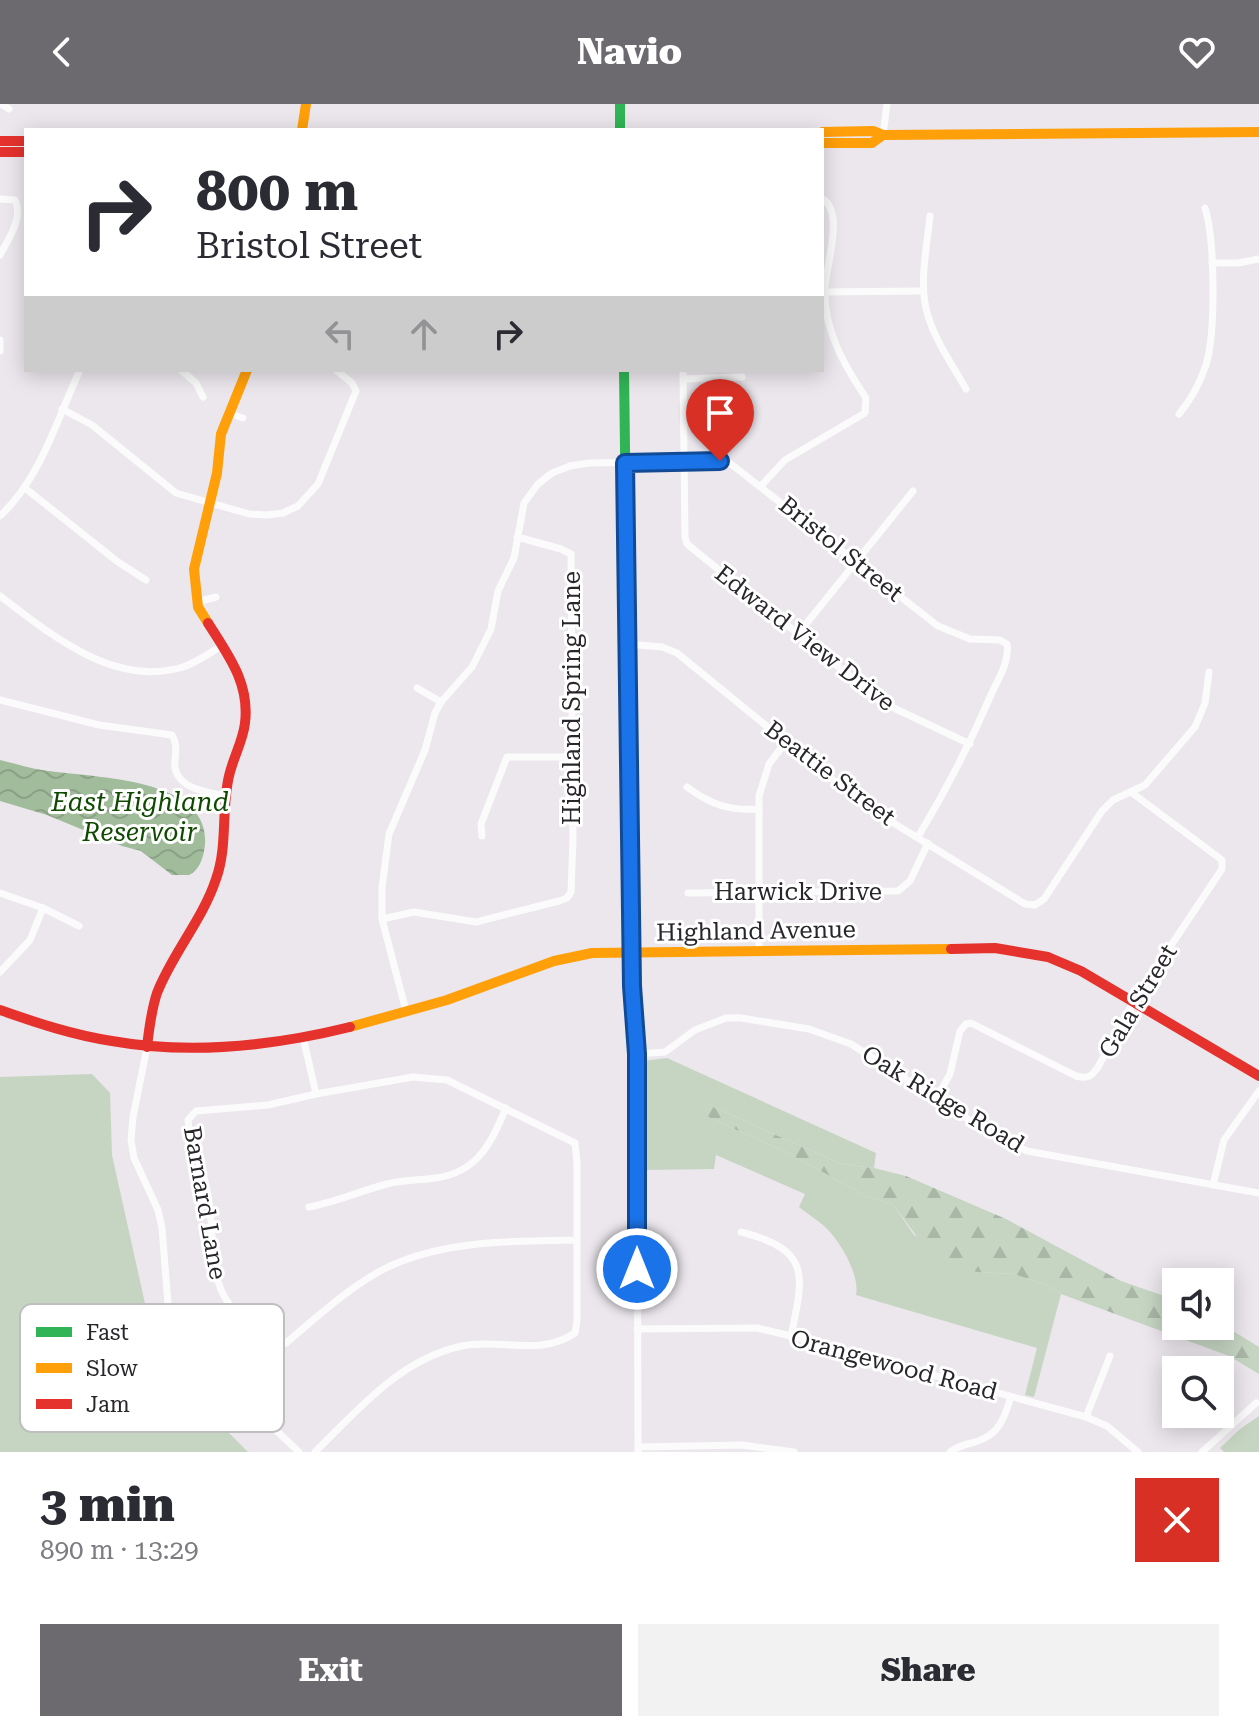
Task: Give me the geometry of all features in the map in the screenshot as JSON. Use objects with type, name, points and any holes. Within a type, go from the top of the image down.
[{"type":"main road","points":[[302,128],[306,104]]},
{"type":"main road","points":[[620,104],[620,128]]},
{"type":"main road","points":[[824,132],[873,131],[883,135],[1259,132]]},
{"type":"main road","points":[[824,143],[872,143],[883,135]]},
{"type":"main road","points":[[0,141],[24,141]]},
{"type":"main road","points":[[0,152],[24,152]]},
{"type":"main road","points":[[147,1047],[150,1019],[158,991],[217,878],[231,763],[245,725],[245,693],[239,674],[197,602],[194,569],[217,473],[221,434],[246,372]]},
{"type":"main road","points":[[624,372],[632,952]]},
{"type":"main road","name":"Highland Avenue","points":[[0,1010],[78,1037],[147,1047],[222,1049],[303,1037],[406,1011],[449,999],[561,958],[592,953],[1012,949],[1065,963],[1259,1076]]},
{"type":"street","points":[[883,135],[887,104]]},
{"type":"street","points":[[0,199],[15,200],[19,209],[16,224],[0,255]]},
{"type":"street","points":[[824,286],[834,224],[833,211],[826,201]]},
{"type":"street","points":[[1179,414],[1189,402],[1206,364],[1210,342],[1211,229],[1205,208]]},
{"type":"street","points":[[930,216],[923,291],[928,317],[966,389]]},
{"type":"street","points":[[1212,263],[1259,259]]},
{"type":"street","points":[[824,292],[923,291]]},
{"type":"street","points":[[761,486],[785,460],[865,413],[866,398],[837,350],[824,298]]},
{"type":"street","points":[[0,340],[0,351]]},
{"type":"street","points":[[0,516],[25,488],[79,372]]},
{"type":"street","points":[[183,372],[196,383],[203,397]]},
{"type":"street","points":[[62,409],[92,425],[166,487],[190,499],[249,514],[283,513],[308,498],[318,484],[356,391],[352,383],[338,372]]},
{"type":"street","points":[[685,462],[683,374],[742,377]]},
{"type":"street","points":[[228,413],[243,418]]},
{"type":"street","name":"Bristol Street","points":[[441,702],[472,667],[484,646],[491,629],[498,591],[514,558],[524,503],[538,484],[552,473],[589,463],[720,461],[731,464],[761,486],[938,626],[970,639],[1000,640],[1007,644],[1006,660],[970,744]]},
{"type":"street","name":"Edward View Drive","points":[[685,462],[687,544],[883,703],[970,744]]},
{"type":"street","points":[[25,488],[118,562],[146,580]]},
{"type":"street","points":[[798,634],[913,491]]},
{"type":"street","name":"Highland Spring Lane","points":[[382,919],[414,912],[456,920],[490,920],[567,898],[571,892],[571,554],[517,537]]},
{"type":"street","points":[[0,596],[52,635],[116,667],[167,670],[181,667],[221,646]]},
{"type":"street","points":[[197,602],[216,597]]},
{"type":"street","name":"Beattie Street","points":[[627,644],[662,647],[677,653],[861,803],[1025,904],[1035,905],[1044,899],[1102,811],[1113,800],[1131,792]]},
{"type":"street","points":[[1131,792],[1145,785],[1195,727],[1205,703],[1209,672]]},
{"type":"street","points":[[406,1011],[382,919],[382,888],[389,834],[425,750],[441,702],[417,688]]},
{"type":"street","points":[[0,700],[99,725],[172,735],[176,740],[174,770],[177,778],[196,788],[227,796]]},
{"type":"street","points":[[759,951],[759,809],[762,780],[769,764],[786,742]]},
{"type":"street","points":[[918,837],[955,776],[970,744]]},
{"type":"street","points":[[482,836],[481,824],[507,757],[572,757]]},
{"type":"street","points":[[687,787],[722,808],[759,809]]},
{"type":"street","name":"Gala Street","points":[[936,1099],[950,1074],[960,1031],[966,1024],[977,1024],[1085,1079],[1092,1076],[1098,1067],[1134,1001],[1222,869],[1222,860],[1131,792]]},
{"type":"street","name":"Harwick Drive","points":[[688,893],[898,891],[910,881],[928,843]]},
{"type":"street","points":[[0,893],[43,908],[79,926]]},
{"type":"street","points":[[0,972],[30,940],[43,908]]},
{"type":"street","points":[[632,952],[637,1054],[638,1449],[742,1445],[794,1452]]},
{"type":"street","name":"Oak Ridge Road","points":[[637,1054],[665,1052],[695,1030],[726,1018],[819,1031],[851,1044],[988,1132],[1027,1151],[1259,1193]]},
{"type":"street","points":[[303,1037],[316,1094],[413,1077],[447,1080],[575,1143],[575,1333],[539,1347],[481,1344],[430,1356],[387,1383],[315,1452]]},
{"type":"street","points":[[147,1047],[131,1140],[134,1158],[158,1210],[168,1304]]},
{"type":"street","points":[[1213,1185],[1224,1140],[1259,1091]]},
{"type":"street","name":"Barnard Lane","points":[[229,1304],[220,1292],[216,1277],[206,1184],[188,1120],[196,1111],[243,1109],[316,1094]]},
{"type":"street","points":[[309,1207],[389,1184],[459,1172],[487,1150],[506,1108]]},
{"type":"street","points":[[741,1232],[768,1239],[787,1250],[798,1267],[801,1283],[791,1336]]},
{"type":"street","name":"Barnard Lane","points":[[284,1343],[358,1285],[386,1268],[411,1258],[493,1243],[577,1240]]},
{"type":"street","name":"Orangewood Road","points":[[637,1329],[757,1328],[791,1336],[1086,1417],[1107,1426],[1138,1452]]},
{"type":"street","points":[[1086,1417],[1110,1356]]},
{"type":"street","points":[[950,1452],[995,1433],[1004,1422],[1011,1397]]},
{"type":"street","points":[[1202,1452],[1256,1403]]},
{"type":"street","points":[[278,1432],[299,1452]]},
{"type":"green space","points":[[667,1058],[876,1153],[874,1168],[841,1164],[707,1104],[712,1119],[786,1152],[868,1197],[893,1204],[914,1235],[976,1272],[1014,1274],[1047,1285],[1061,1294],[1034,1397],[1025,1395],[1037,1348],[856,1295],[853,1270],[839,1244],[826,1228],[799,1207],[805,1194],[716,1155],[714,1169],[645,1170],[643,1061]]},
{"type":"green space","points":[[92,1074],[110,1093],[112,1155],[145,1304],[20,1304],[20,1432],[228,1432],[248,1452],[0,1452],[0,1077]]},
{"type":"green space","points":[[693,1101],[707,1104],[841,1164],[906,1176],[1006,1219],[1121,1281],[1162,1295],[1162,1331],[1014,1274],[976,1272],[931,1256],[893,1204],[868,1197],[786,1152],[712,1119],[693,1106]]},
{"type":"green space","points":[[1234,1332],[1259,1347],[1259,1374],[1234,1359],[1234,1356],[1186,1340],[1234,1340]]},
{"type":"green space","points":[[1259,1416],[1259,1452],[1224,1452],[1220,1448],[1240,1429]]},
{"type":"water","name":"East Highland Reservoir","points":[[0,760],[42,770],[142,784],[167,792],[188,804],[201,821],[205,844],[201,862],[189,875],[172,875],[141,851],[47,815],[0,801]]},
{"type":"traffic: fast","points":[[620,104],[620,128]]},
{"type":"traffic: fast","points":[[624,372],[630,838]]},
{"type":"traffic: slow","points":[[302,128],[306,104]]},
{"type":"traffic: slow","points":[[824,132],[873,131],[883,135],[1259,132]]},
{"type":"traffic: slow","points":[[824,143],[872,143],[883,135]]},
{"type":"traffic: slow","points":[[208,623],[198,607],[194,569],[217,473],[221,434],[246,372]]},
{"type":"traffic: slow","points":[[630,838],[632,952]]},
{"type":"traffic: slow","points":[[350,1027],[447,1000],[554,961],[592,953],[951,949]]},
{"type":"traffic: jam","points":[[0,141],[24,141]]},
{"type":"traffic: jam","points":[[0,152],[24,152]]},
{"type":"traffic: jam","points":[[147,1047],[157,993],[210,894],[220,866],[227,789],[245,723],[241,682],[208,623]]},
{"type":"traffic: jam","points":[[951,949],[995,948],[1048,957],[1081,971],[1259,1076]]},
{"type":"traffic: jam","points":[[0,1010],[83,1035],[171,1047],[261,1043],[350,1027]]},
{"type":"route","points":[[637,1269],[637,1054],[632,986],[625,463],[720,461]]}]
